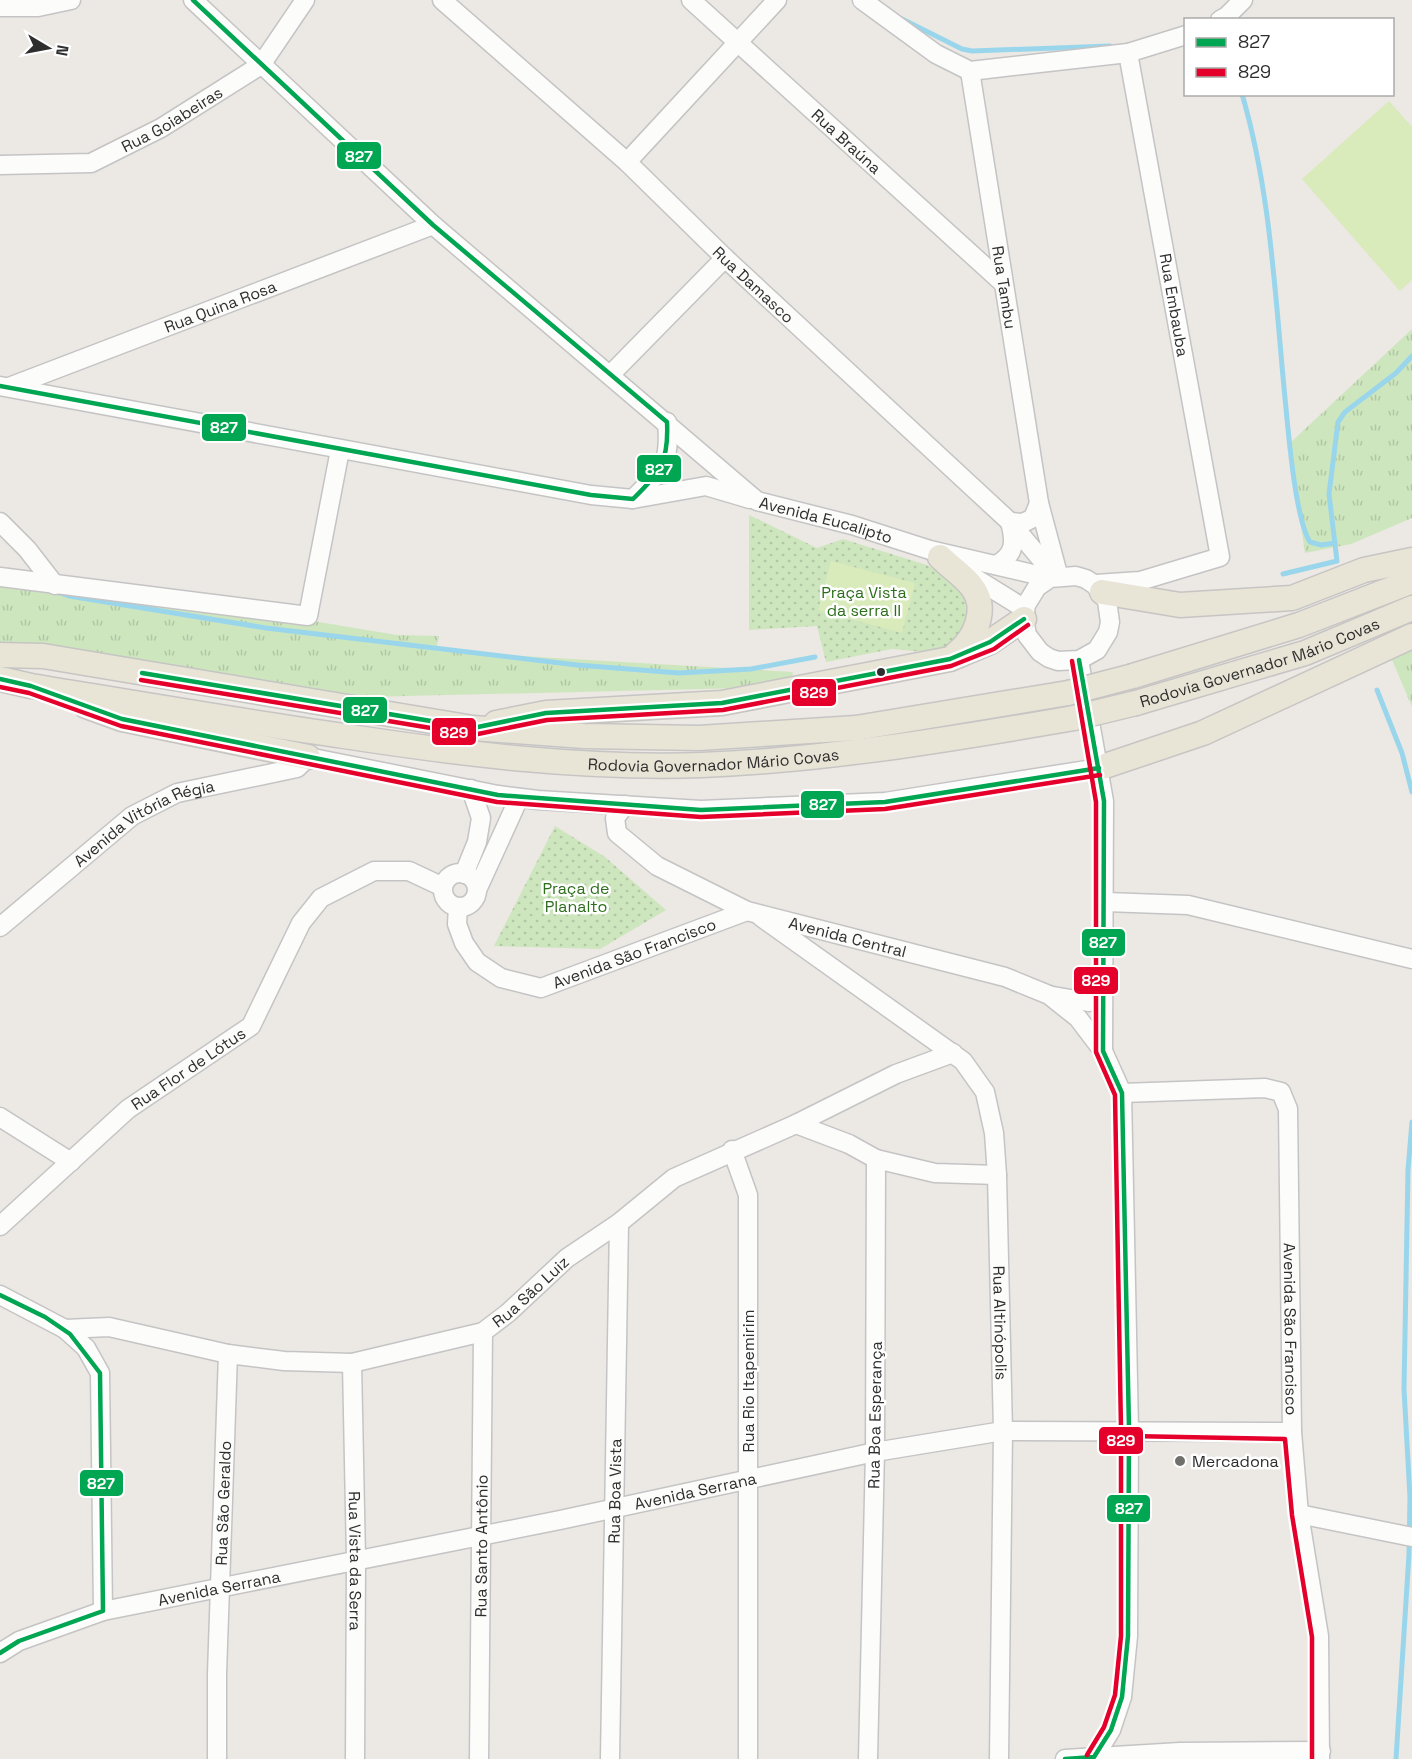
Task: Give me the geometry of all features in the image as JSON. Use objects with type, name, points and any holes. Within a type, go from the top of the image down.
[{"type":"main road","points":[[935,554],[973,588],[980,606],[977,626],[969,644],[950,659]]},
{"type":"main road","points":[[1098,588],[1180,605],[1292,598],[1364,570],[1412,560]]},
{"type":"main road","name":"Rodovia Governador Mário Covas","points":[[0,655],[43,656],[473,728],[528,734],[699,738],[856,728],[1068,693],[1133,676],[1299,624],[1412,581]]},
{"type":"main road","name":"Rodovia Governador Mário Covas","points":[[0,679],[31,686],[466,754],[584,763],[702,765],[840,753],[1074,718],[1136,703],[1305,653],[1412,608]]},
{"type":"main road","points":[[473,728],[546,713],[722,703],[950,659],[990,642],[1024,614]]},
{"type":"main road","points":[[1100,768],[1203,733],[1412,636]]},
{"type":"main road","points":[[31,686],[122,719],[308,757]]},
{"type":"street","points":[[0,7],[38,7],[71,0]]},
{"type":"street","name":"Avenida Eucalipto","points":[[193,0],[433,225],[611,374],[757,501],[852,525],[935,554],[1055,577]]},
{"type":"street","name":"Rua Goiabeiras","points":[[0,165],[91,163],[161,128],[261,65],[305,0]]},
{"type":"street","name":"Rua Damasco","points":[[442,0],[627,162],[725,258],[1010,522],[1055,577]]},
{"type":"street","name":"Rua Braúna","points":[[691,0],[969,249],[1003,283]]},
{"type":"street","points":[[627,162],[777,0]]},
{"type":"street","points":[[862,0],[936,54],[970,70],[1128,53],[1184,36]]},
{"type":"street","points":[[1224,18],[1243,0]]},
{"type":"street","name":"Rua Embauba","points":[[1098,588],[1140,581],[1220,557],[1128,53]]},
{"type":"street","name":"Rua Tambu","points":[[970,70],[1003,283],[1040,503],[1055,577]]},
{"type":"street","name":"Rua Quina Rosa","points":[[4,387],[433,225]]},
{"type":"street","points":[[969,249],[995,234]]},
{"type":"street","points":[[611,374],[725,258]]},
{"type":"street","points":[[4,387],[591,495],[633,499],[705,486],[757,501]]},
{"type":"street","points":[[633,499],[659,472],[669,451],[667,422]]},
{"type":"street","points":[[0,577],[308,616],[340,450]]},
{"type":"street","points":[[996,565],[1006,560],[1012,551],[1014,539],[1010,522],[1023,523],[1033,518],[1040,503]]},
{"type":"street","points":[[0,522],[27,549],[55,585]]},
{"type":"street","name":"Avenida Eucalipto","points":[[935,554],[1024,614]]},
{"type":"street","points":[[1076,576],[1098,588],[1110,611],[1108,632],[1097,650],[1079,660],[1058,661],[1040,652],[1027,635],[1024,614],[1030,595],[1055,577],[1076,576]]},
{"type":"street","points":[[1079,660],[1100,768],[1104,801],[1106,902],[1101,998],[1102,1051],[1122,1093],[1129,1429],[1128,1636],[1122,1697],[1111,1730],[1094,1758]]},
{"type":"street","points":[[308,757],[519,798],[701,810],[885,802],[1100,768]]},
{"type":"street","name":"Avenida Vitória Régia","points":[[0,927],[132,816],[177,793],[297,768],[308,757]]},
{"type":"street","points":[[464,874],[477,842],[481,818],[471,789]]},
{"type":"street","points":[[477,890],[473,880],[464,874],[453,874],[443,887],[443,897],[458,907],[469,905],[477,890],[519,798]]},
{"type":"street","name":"Avenida Central","points":[[625,805],[615,818],[617,833],[629,846],[657,866],[754,914],[1005,977],[1048,995],[1078,1017],[1102,1051]]},
{"type":"street","name":"Rua Flor de Lótus","points":[[0,1226],[128,1110],[251,1026],[301,923],[321,898],[374,871],[409,871],[443,887]]},
{"type":"street","points":[[1106,902],[1188,905],[1411,959]]},
{"type":"street","name":"Avenida São Francisco","points":[[458,907],[457,924],[464,943],[477,962],[501,978],[541,988],[754,914]]},
{"type":"street","name":"Rua Altinópolis","points":[[754,914],[953,1053],[963,1061],[985,1092],[994,1133],[997,1175],[1003,1431],[999,1759]]},
{"type":"street","points":[[827,963],[827,949],[833,941],[844,937]]},
{"type":"street","points":[[1048,995],[1088,1002],[1101,998]]},
{"type":"street","name":"Rua São Luiz","points":[[0,1295],[65,1329],[109,1328],[228,1354],[284,1361],[352,1363],[483,1332],[508,1313],[567,1258],[619,1223],[674,1178],[732,1150],[796,1124],[896,1074],[953,1053]]},
{"type":"street","name":"Avenida São Francisco","points":[[1122,1093],[1265,1088],[1281,1092],[1287,1109],[1292,1432],[1299,1514],[1319,1636],[1320,1755]]},
{"type":"street","points":[[0,1117],[71,1162]]},
{"type":"street","points":[[796,1124],[849,1144],[876,1159],[935,1173],[997,1175]]},
{"type":"street","name":"Rua Rio Itapemirim","points":[[732,1150],[748,1195],[748,1759]]},
{"type":"street","name":"Rua Boa Esperança","points":[[868,1759],[875,1452],[876,1159]]},
{"type":"street","name":"Rua Boa Vista","points":[[610,1759],[619,1223]]},
{"type":"street","points":[[65,1329],[87,1348],[100,1373],[103,1611]]},
{"type":"street","name":"Rua Santo Antônio","points":[[479,1759],[479,1536],[483,1332]]},
{"type":"street","name":"Rua São Geraldo","points":[[217,1759],[228,1354]]},
{"type":"street","name":"Rua Vista da Serra","points":[[352,1363],[356,1559],[355,1759]]},
{"type":"street","name":"Avenida Serrana","points":[[0,1653],[18,1641],[103,1611],[479,1536],[875,1452],[1003,1431],[1129,1429],[1292,1432]]},
{"type":"street","points":[[1299,1514],[1412,1537]]},
{"type":"street","points":[[1065,1759],[1320,1755]]},
{"type":"green space","points":[[1389,101],[1412,127],[1412,280],[1400,291],[1302,179]]},
{"type":"green space","points":[[1412,329],[1412,518],[1351,544],[1305,553],[1289,444]]},
{"type":"green space","name":"Praça Vista da serra II","points":[[749,515],[817,548],[843,539],[927,565],[957,584],[964,598],[967,618],[960,637],[946,649],[935,653],[892,649],[826,662],[817,626],[749,630]]},
{"type":"green space","points":[[831,561],[915,583],[902,633],[818,610]]},
{"type":"green space","points":[[0,569],[397,635],[439,636],[436,651],[793,672],[790,687],[281,699],[0,647]]},
{"type":"green space","points":[[1412,644],[1412,707],[1390,655]]},
{"type":"green space","name":"Praça de Planalto","points":[[555,826],[605,857],[666,910],[600,949],[494,946]]},
{"type":"waterway","points":[[902,19],[962,49],[972,51],[1110,46]]},
{"type":"waterway","points":[[1243,96],[1252,131],[1266,207],[1290,451],[1300,514],[1310,542],[1321,545],[1335,543]]},
{"type":"waterway","points":[[1283,574],[1337,561],[1329,494],[1338,422],[1345,412],[1396,373],[1412,356]]},
{"type":"waterway","points":[[57,592],[69,596],[266,628],[577,665],[679,673],[751,669],[815,657]]},
{"type":"waterway","points":[[1377,690],[1402,753],[1412,792]]},
{"type":"waterway","points":[[1396,1759],[1409,1554],[1410,1497],[1404,1389],[1408,1170],[1412,1122]]},
{"type":"transit line","name":"827","points":[[0,386],[591,495],[633,499],[661,465],[666,447],[667,422],[433,225],[193,0]]},
{"type":"transit line","name":"827","points":[[142,673],[473,728],[546,713],[722,703],[950,659],[990,642],[1024,619]]},
{"type":"transit line","name":"829","points":[[141,680],[473,735],[547,720],[723,710],[951,666],[994,649],[1028,625]]},
{"type":"transit line","name":"827","points":[[1065,1759],[1094,1757],[1111,1730],[1122,1697],[1128,1636],[1129,1429],[1122,1093],[1103,1051],[1104,801],[1079,660]]},
{"type":"transit line","name":"829","points":[[1072,661],[1096,802],[1096,1052],[1115,1095],[1121,1429],[1121,1636],[1115,1695],[1104,1727],[1087,1755]]},
{"type":"transit line","name":"827","points":[[0,679],[31,686],[122,719],[498,795],[701,810],[885,802],[1099,768]]},
{"type":"transit line","name":"829","points":[[0,687],[29,693],[121,726],[497,802],[701,817],[885,809],[1100,775]]},
{"type":"transit line","name":"827","points":[[0,1295],[45,1317],[70,1334],[100,1373],[103,1611],[19,1641],[0,1653]]},
{"type":"transit line","name":"829","points":[[1129,1436],[1285,1439],[1292,1515],[1312,1637],[1312,1759]]},
{"type":"place","name":"Mercadona","points":[[1180,1461]]}]
